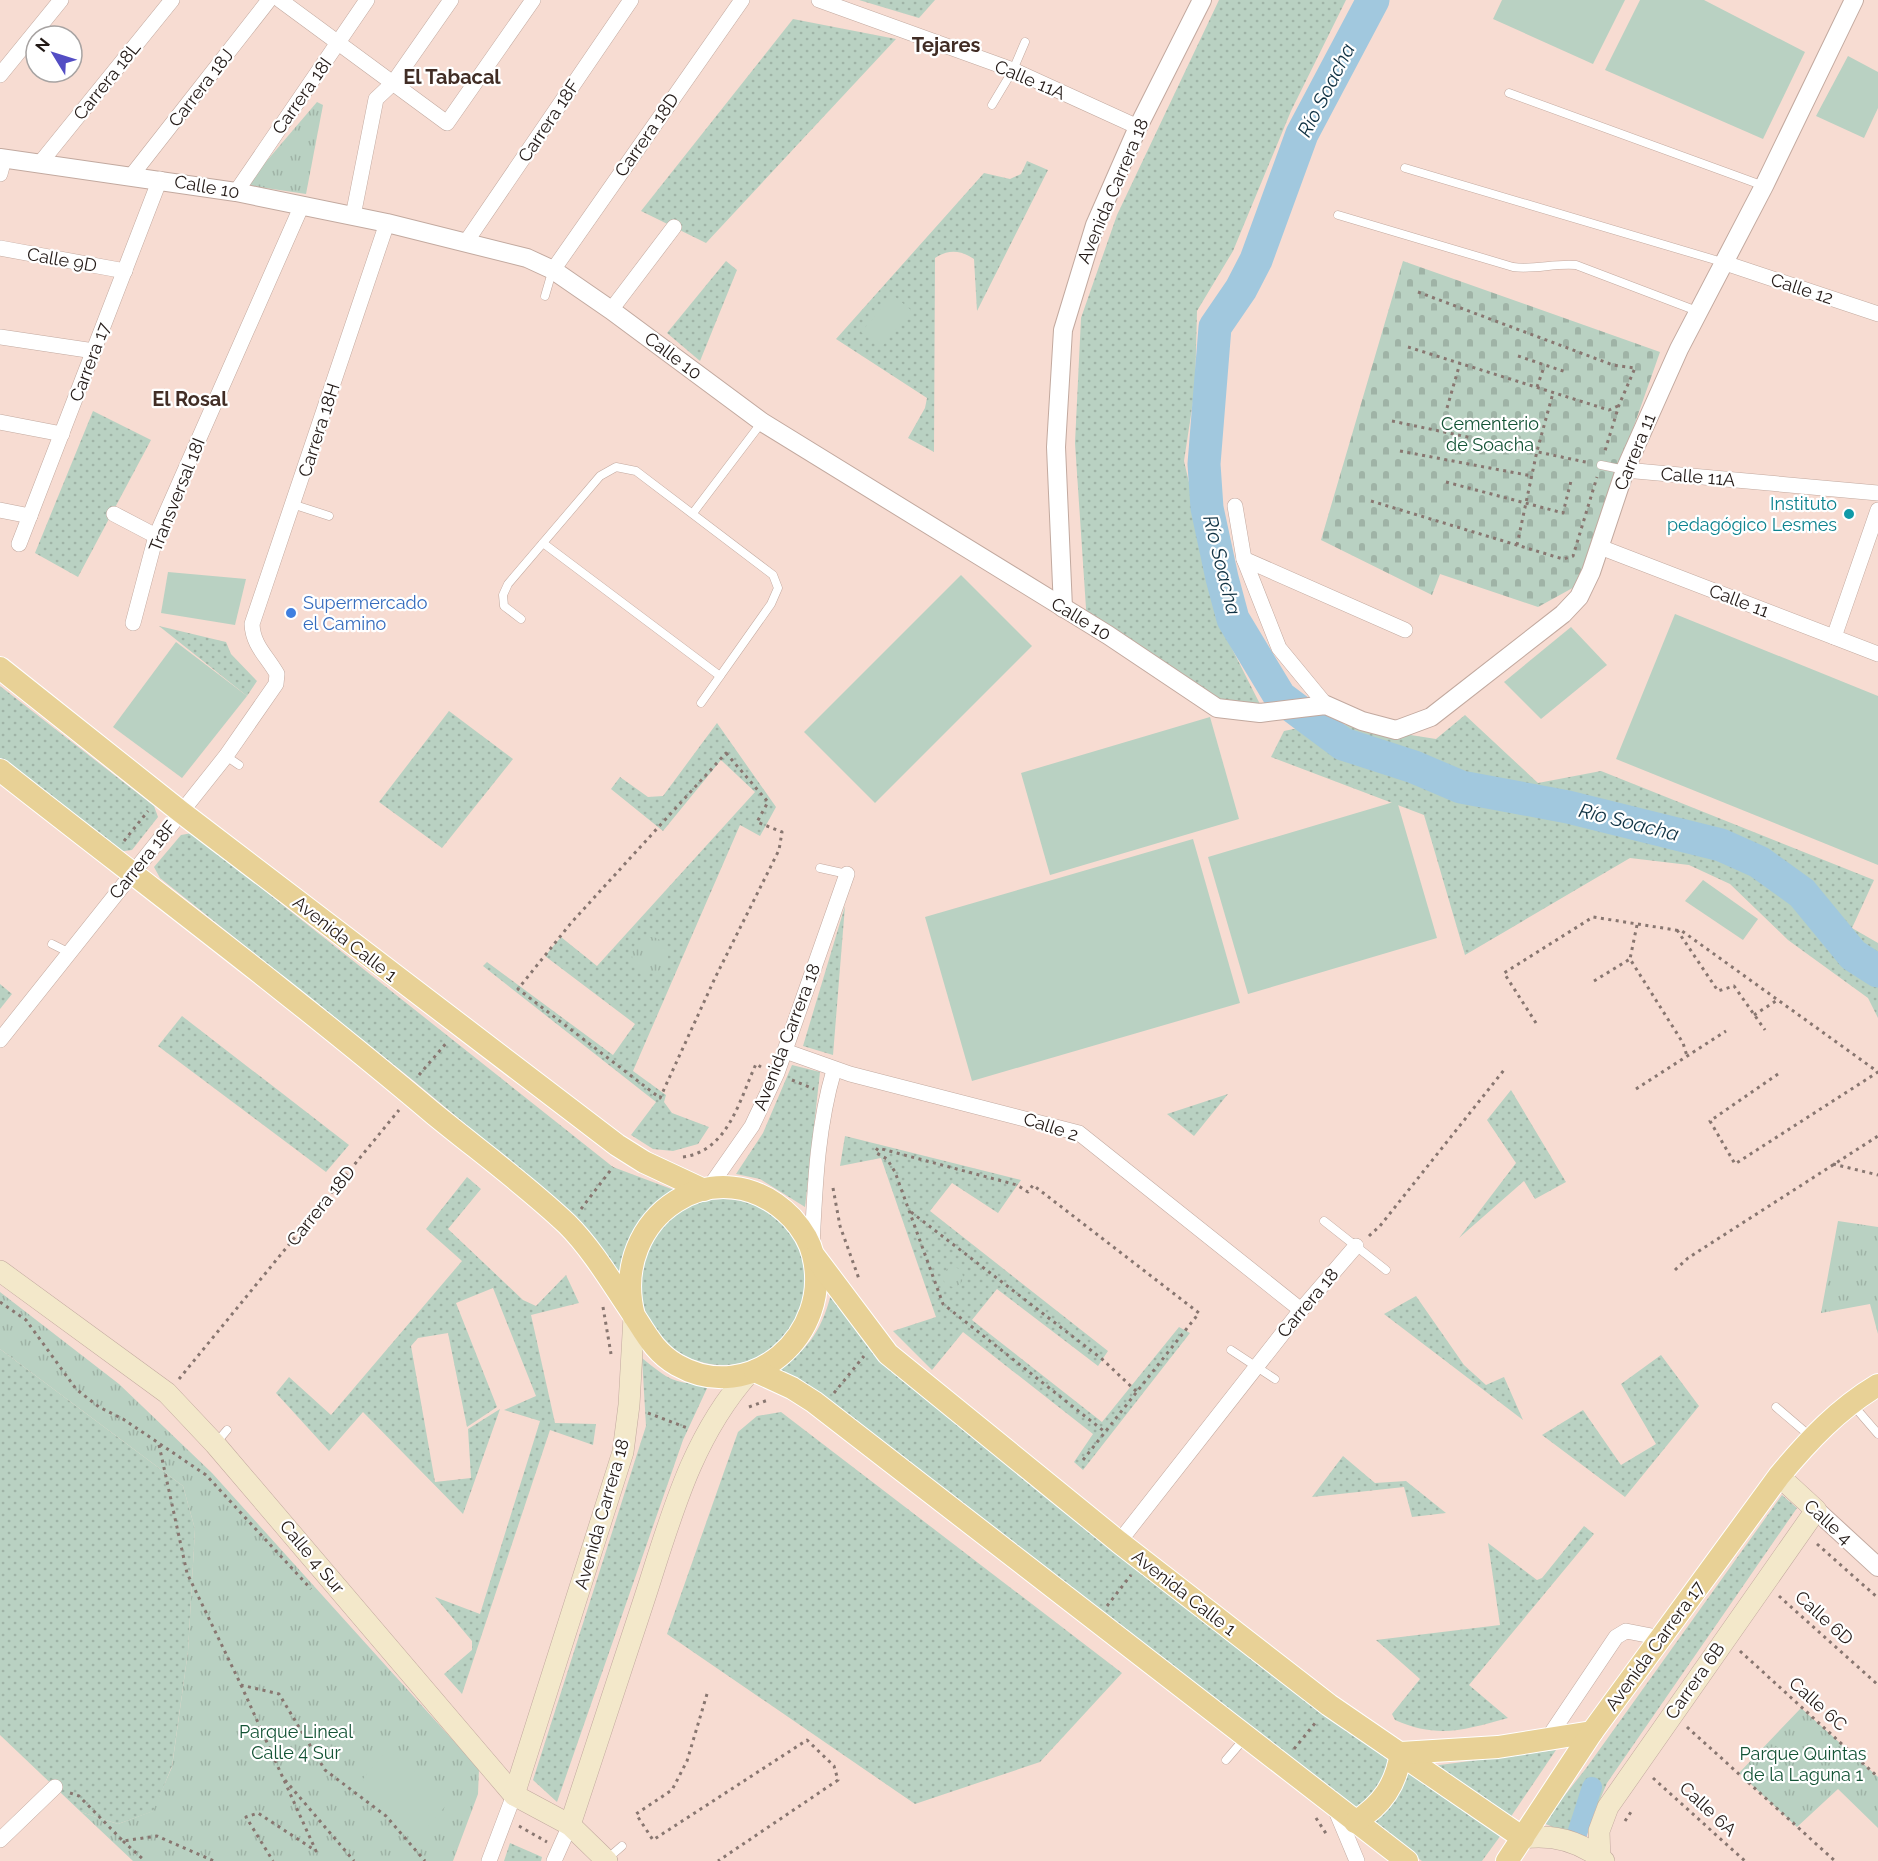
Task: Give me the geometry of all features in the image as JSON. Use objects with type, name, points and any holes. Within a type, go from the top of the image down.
[{"type":"main road","name":"Avenida Calle 1","points":[[0,668],[181,812],[459,1026],[627,1151],[706,1189]]},
{"type":"main road","points":[[0,770],[313,1014],[569,1226],[634,1316],[645,1337],[660,1353],[678,1366],[699,1374],[721,1377],[752,1372],[792,1388],[822,1408],[1281,1766],[1407,1861]]},
{"type":"main road","points":[[570,1825],[678,1497],[704,1434],[728,1396],[752,1372],[780,1357],[800,1337],[808,1320],[817,1284],[812,1252],[800,1226],[782,1208],[759,1195],[734,1188],[706,1189]]},
{"type":"main road","name":"Avenida Carrera 18","points":[[511,1804],[623,1452],[629,1405],[634,1316],[628,1281],[632,1256],[643,1233],[659,1213],[680,1198],[706,1189]]},
{"type":"main road","name":"Avenida Calle 1","points":[[812,1252],[876,1341],[888,1354],[1119,1542],[1329,1705],[1523,1838]]},
{"type":"main road","name":"Calle 4 Sur","points":[[0,1271],[167,1393],[221,1437],[511,1804],[570,1825],[606,1861]]},
{"type":"main road","name":"Avenida Carrera 17","points":[[1507,1861],[1593,1732],[1779,1476],[1811,1437],[1850,1401],[1878,1385]]},
{"type":"main road","name":"Calle 4","points":[[1779,1476],[1816,1510]]},
{"type":"main road","name":"Carrera 6B","points":[[1601,1860],[1599,1831],[1608,1807],[1816,1510]]},
{"type":"main road","points":[[1355,1822],[1383,1801],[1399,1770],[1401,1753],[1546,1741],[1593,1732]]},
{"type":"main road","points":[[1523,1838],[1557,1838],[1572,1842],[1601,1860]]},
{"type":"street","points":[[0,75],[5,57],[61,0]]},
{"type":"street","name":"Carrera 18L","points":[[41,162],[172,0]]},
{"type":"street","name":"Carrera 18J","points":[[132,175],[270,0]]},
{"type":"street","points":[[280,0],[447,123],[533,0]]},
{"type":"street","name":"Carrera 18I","points":[[236,192],[367,0]]},
{"type":"street","points":[[353,216],[376,99],[393,83],[451,0]]},
{"type":"street","name":"Carrera 18F","points":[[466,242],[631,0]]},
{"type":"street","name":"Carrera 18D","points":[[553,270],[742,0]]},
{"type":"street","name":"Calle 11A","points":[[819,0],[1013,70],[1138,127]]},
{"type":"street","name":"Avenida Carrera 18","points":[[1063,608],[1056,447],[1063,330],[1095,225],[1138,127],[1202,0]]},
{"type":"street","name":"Carrera 11","points":[[1320,705],[1362,721],[1396,730],[1431,717],[1563,614],[1579,597],[1600,547],[1625,470],[1697,311],[1725,263],[1764,186],[1854,0]]},
{"type":"street","name":"Calle 10","points":[[1,164],[41,162],[236,192],[387,223],[527,258],[553,270],[611,310],[762,422],[1108,635],[1217,708],[1260,713],[1320,705]]},
{"type":"street","name":"Carrera 17","points":[[19,544],[160,179]]},
{"type":"street","name":"Transversal 18I","points":[[133,623],[156,536],[302,205]]},
{"type":"street","name":"Carrera 18H","points":[[277,674],[252,636],[252,624],[295,504],[387,223]]},
{"type":"street","points":[[611,310],[674,227]]},
{"type":"street","name":"Calle 9D","points":[[0,248],[124,271]]},
{"type":"street","name":"Calle 12","points":[[1725,263],[1878,314]]},
{"type":"street","points":[[0,337],[94,351]]},
{"type":"street","points":[[0,422],[62,434]]},
{"type":"street","name":"Calle 11A","points":[[1625,470],[1878,493]]},
{"type":"street","points":[[1235,506],[1244,559],[1279,648],[1320,705]]},
{"type":"street","points":[[0,510],[30,516]]},
{"type":"street","points":[[1834,637],[1878,510]]},
{"type":"street","points":[[114,514],[156,536]]},
{"type":"street","name":"Calle 11","points":[[1600,547],[1878,654]]},
{"type":"street","points":[[1244,559],[1405,630]]},
{"type":"street","name":"Carrera 18F","points":[[0,1040],[226,756],[276,684],[277,674]]},
{"type":"street","name":"Avenida Carrera 18","points":[[706,1189],[752,1126],[777,1073],[847,874]]},
{"type":"street","name":"Calle 2","points":[[785,1052],[834,1070],[1079,1133],[1301,1310]]},
{"type":"street","points":[[812,1252],[818,1149],[827,1093],[834,1070]]},
{"type":"street","name":"Carrera 18","points":[[1119,1542],[1301,1310],[1356,1246]]},
{"type":"street","name":"Calle 4","points":[[1816,1510],[1878,1567]]},
{"type":"street","points":[[1546,1741],[1616,1637],[1626,1632],[1662,1638]]},
{"type":"street","points":[[0,1840],[56,1787]]},
{"type":"street","name":"Avenida Carrera 18","points":[[489,1861],[511,1804]]},
{"type":"street","points":[[1334,1806],[1357,1861]]},
{"type":"street","points":[[556,1855],[570,1825]]},
{"type":"lane","points":[[992,105],[1013,70],[1025,42]]},
{"type":"lane","points":[[1509,93],[1764,186]]},
{"type":"lane","points":[[1405,168],[1725,263]]},
{"type":"lane","points":[[1338,215],[1513,267],[1530,269],[1561,264],[1576,265],[1697,311]]},
{"type":"lane","points":[[545,296],[553,270]]},
{"type":"lane","points":[[693,513],[762,422]]},
{"type":"lane","points":[[1601,465],[1625,470]]},
{"type":"lane","points":[[521,619],[504,606],[503,595],[543,543],[600,476],[616,467],[636,471],[773,575],[778,588],[771,604],[701,703]]},
{"type":"lane","points":[[295,504],[329,516]]},
{"type":"lane","points":[[543,543],[720,676]]},
{"type":"lane","points":[[226,756],[239,765]]},
{"type":"lane","points":[[820,868],[847,874]]},
{"type":"lane","points":[[52,944],[70,953]]},
{"type":"lane","points":[[1324,1221],[1386,1270]]},
{"type":"lane","points":[[1231,1350],[1275,1379]]},
{"type":"lane","points":[[1850,1401],[1878,1434]]},
{"type":"lane","points":[[1776,1407],[1811,1437]]},
{"type":"lane","points":[[1226,1760],[1245,1738]]},
{"type":"lane","points":[[606,1861],[622,1846]]},
{"type":"path","points":[[1418,292],[1613,364],[1635,368]]},
{"type":"path","points":[[1408,347],[1609,410],[1619,405]]},
{"type":"path","points":[[1518,356],[1566,372]]},
{"type":"path","points":[[1447,408],[1460,363]]},
{"type":"path","points":[[1537,387],[1545,366]]},
{"type":"path","points":[[1517,546],[1537,451],[1553,393]]},
{"type":"path","points":[[1392,421],[1601,465]]},
{"type":"path","points":[[1400,451],[1532,476]]},
{"type":"path","points":[[1446,482],[1563,513],[1571,482]]},
{"type":"path","points":[[1371,501],[1563,560]]},
{"type":"path","points":[[726,753],[768,802],[756,822],[782,832],[779,850],[660,1098],[518,989],[571,923],[726,753]]},
{"type":"path","points":[[111,857],[160,795]]},
{"type":"path","points":[[1536,1023],[1504,974],[1593,917],[1682,931],[1878,1072],[1735,1164],[1710,1121],[1779,1074]]},
{"type":"path","points":[[1638,924],[1630,959],[1683,1042],[1687,1056]]},
{"type":"path","points":[[1677,930],[1718,991],[1734,986],[1765,1030]]},
{"type":"path","points":[[1594,981],[1630,959]]},
{"type":"path","points":[[1754,1015],[1779,999]]},
{"type":"path","name":"Carrera 18D","points":[[167,1393],[412,1095],[414,1081],[459,1026]]},
{"type":"path","points":[[1636,1089],[1726,1031]]},
{"type":"path","points":[[679,1157],[706,1150],[723,1137],[756,1064],[827,1093]]},
{"type":"path","points":[[1356,1246],[1380,1226],[1504,1070]]},
{"type":"path","points":[[1675,1270],[1688,1258],[1878,1136]]},
{"type":"path","points":[[1083,1460],[1199,1313],[1033,1185],[1028,1192],[1017,1185],[878,1148],[874,1152],[887,1159],[895,1172],[943,1304],[1105,1432]]},
{"type":"path","points":[[569,1226],[627,1151]]},
{"type":"path","points":[[1833,1164],[1878,1175]]},
{"type":"path","points":[[833,1187],[840,1226],[862,1286]]},
{"type":"path","points":[[909,1210],[1102,1359],[1137,1392]]},
{"type":"path","points":[[0,1302],[27,1320],[76,1389],[99,1407],[123,1419],[206,1475],[319,1598]]},
{"type":"path","points":[[600,1302],[604,1311],[612,1364]]},
{"type":"path","points":[[822,1408],[876,1341]]},
{"type":"path","points":[[744,1412],[750,1406],[769,1400],[777,1401]]},
{"type":"path","points":[[629,1405],[704,1434]]},
{"type":"path","points":[[159,1445],[187,1573],[242,1685],[316,1851],[258,1813],[246,1817],[273,1861]]},
{"type":"path","points":[[1817,1544],[1878,1598]]},
{"type":"path","points":[[1095,1621],[1142,1560]]},
{"type":"path","name":"Calle 6D","points":[[1779,1596],[1878,1685]]},
{"type":"path","name":"Calle 6C","points":[[1740,1650],[1878,1777]]},
{"type":"path","points":[[242,1685],[279,1694],[325,1770],[386,1816],[425,1861]]},
{"type":"path","points":[[707,1694],[687,1761],[672,1790],[636,1814],[653,1840],[807,1740],[834,1766],[837,1780],[718,1861]]},
{"type":"path","points":[[1281,1766],[1329,1705]]},
{"type":"path","points":[[1687,1727],[1835,1861]]},
{"type":"path","points":[[282,1776],[354,1861]]},
{"type":"path","name":"Calle 6A","points":[[1653,1778],[1745,1861]]},
{"type":"path","points":[[56,1787],[79,1796],[145,1861]]},
{"type":"path","points":[[511,1804],[527,1832],[556,1855]]},
{"type":"path","points":[[1311,1812],[1329,1839]]},
{"type":"path","points":[[123,1841],[158,1836],[214,1861]]},
{"type":"green space","points":[[859,0],[935,0],[919,18]]},
{"type":"green space","points":[[1219,0],[1346,0],[1291,111],[1233,251],[1197,311],[1195,388],[1184,461],[1224,633],[1264,712],[1218,702],[1087,623],[1075,443],[1081,318],[1117,215]]},
{"type":"green space","points":[[1502,0],[1625,0],[1593,64],[1493,19]]},
{"type":"green space","points":[[1640,0],[1704,0],[1805,52],[1763,139],[1605,70]]},
{"type":"green space","points":[[793,19],[896,39],[706,243],[641,211]]},
{"type":"green space","points":[[1848,56],[1878,72],[1878,108],[1864,138],[1816,116]]},
{"type":"green space","points":[[317,102],[323,105],[306,194],[246,185]]},
{"type":"green space","points":[[1027,161],[1048,170],[977,311],[974,259],[954,252],[935,258],[934,452],[908,438],[925,408],[927,398],[836,339],[984,173],[1010,179],[1021,174]]},
{"type":"green space","points":[[726,261],[737,270],[700,361],[667,333]]},
{"type":"green space","name":"Cementerio de Soacha","points":[[1403,261],[1660,352],[1578,585],[1538,607],[1440,574],[1432,595],[1321,540]]},
{"type":"green space","points":[[893,295],[911,310],[881,348],[861,332]]},
{"type":"green space","points":[[93,411],[151,440],[78,577],[35,553]]},
{"type":"green space","points":[[168,572],[246,579],[235,625],[161,613]]},
{"type":"green space","points":[[961,575],[1032,646],[875,803],[804,732]]},
{"type":"green space","points":[[1675,614],[1878,696],[1878,865],[1616,759]]},
{"type":"green space","points":[[159,626],[226,642],[231,654],[257,681],[247,696]]},
{"type":"green space","points":[[1571,627],[1607,665],[1541,719],[1504,682]]},
{"type":"green space","points":[[176,642],[247,696],[182,778],[113,727]]},
{"type":"green space","points":[[0,686],[154,806],[158,817],[132,850],[117,852],[0,759]]},
{"type":"green space","points":[[449,711],[513,759],[442,848],[379,802]]},
{"type":"green space","points":[[1465,715],[1538,783],[1601,771],[1874,880],[1852,928],[1878,943],[1878,1018],[1868,998],[1788,940],[1730,884],[1689,865],[1630,858],[1465,955],[1424,815],[1271,757],[1284,731],[1328,722],[1436,739]]},
{"type":"green space","points":[[1210,717],[1239,819],[1050,875],[1021,773]]},
{"type":"green space","points":[[717,723],[776,807],[760,836],[740,825],[633,1071],[666,1095],[664,1102],[672,1113],[709,1127],[698,1144],[673,1151],[653,1149],[631,1135],[656,1102],[483,966],[487,962],[613,1055],[635,1024],[545,956],[561,937],[597,966],[755,792],[721,760],[663,831],[611,789],[620,777],[648,797],[663,796]]},
{"type":"green space","points":[[1397,801],[1437,938],[1248,994],[1208,857]]},
{"type":"green space","points":[[192,833],[613,1167],[674,1190],[637,1227],[627,1248],[619,1276],[575,1217],[414,1081],[160,878],[154,867],[181,835]]},
{"type":"green space","points":[[1193,839],[1240,1003],[972,1081],[925,917]]},
{"type":"green space","points":[[1703,880],[1758,919],[1743,940],[1685,901]]},
{"type":"green space","points":[[845,906],[833,1055],[803,1046]]},
{"type":"green space","points":[[650,937],[663,942],[668,955],[663,968],[650,973],[637,968],[632,955],[637,942]]},
{"type":"green space","points":[[0,984],[12,994],[0,1009]]},
{"type":"green space","points":[[182,1016],[349,1145],[326,1172],[158,1046]]},
{"type":"green space","points":[[792,1065],[820,1072],[805,1207],[760,1179],[736,1174],[763,1133]]},
{"type":"green space","points":[[1511,1090],[1566,1182],[1535,1199],[1524,1181],[1459,1238],[1516,1163],[1487,1120]]},
{"type":"green space","points":[[1228,1094],[1194,1136],[1167,1114]]},
{"type":"green space","points":[[845,1136],[1021,1180],[998,1213],[952,1183],[930,1211],[1108,1351],[1098,1366],[997,1289],[972,1320],[1102,1422],[1179,1327],[1190,1333],[1083,1470],[1074,1462],[1093,1434],[963,1332],[932,1370],[893,1331],[936,1317],[881,1158],[840,1166]]},
{"type":"green space","points":[[467,1177],[481,1189],[448,1229],[523,1300],[536,1306],[566,1275],[579,1303],[531,1315],[555,1423],[596,1424],[593,1445],[550,1430],[462,1694],[444,1674],[472,1650],[472,1641],[435,1597],[480,1614],[540,1421],[504,1410],[536,1396],[493,1288],[456,1303],[497,1407],[467,1427],[448,1333],[418,1338],[411,1346],[435,1482],[471,1478],[468,1429],[500,1409],[463,1514],[363,1412],[329,1451],[276,1393],[289,1377],[331,1415],[462,1261],[426,1229]]},
{"type":"green space","points":[[723,1199],[739,1200],[755,1205],[782,1223],[800,1250],[805,1266],[805,1298],[800,1314],[782,1341],[755,1359],[739,1364],[723,1365],[707,1364],[691,1359],[664,1341],[646,1314],[641,1298],[640,1282],[641,1266],[646,1250],[664,1223],[691,1205],[707,1200]]},
{"type":"green space","points":[[1838,1221],[1878,1227],[1878,1334],[1870,1304],[1821,1313]]},
{"type":"green space","points":[[953,1267],[960,1270],[963,1277],[960,1284],[953,1287],[946,1284],[943,1277],[946,1270]]},
{"type":"green space","name":"Parque Lineal Calle 4 Sur","points":[[0,1292],[119,1384],[212,1473],[479,1769],[478,1794],[453,1861],[133,1861],[81,1812],[118,1824],[153,1811],[172,1767],[188,1651],[195,1529],[183,1486],[0,1349]]},
{"type":"green space","points":[[831,1294],[1324,1712],[1396,1766],[1360,1814],[772,1375],[803,1350],[810,1341],[822,1320]]},
{"type":"green space","points":[[1416,1296],[1464,1365],[1486,1385],[1504,1377],[1523,1420],[1384,1314]]},
{"type":"green space","points":[[0,1349],[183,1486],[195,1529],[188,1651],[172,1766],[154,1811],[118,1824],[81,1812],[0,1735]]},
{"type":"green space","points":[[1661,1355],[1699,1406],[1625,1497],[1542,1435],[1583,1410],[1621,1465],[1656,1444],[1621,1384]]},
{"type":"green space","points":[[642,1358],[672,1379],[680,1382],[709,1384],[683,1440],[557,1802],[533,1780],[646,1426]]},
{"type":"green space","points":[[781,1412],[1122,1673],[1040,1762],[915,1804],[667,1634],[738,1432],[757,1416]]},
{"type":"green space","points":[[1343,1456],[1375,1483],[1406,1481],[1446,1513],[1412,1517],[1404,1487],[1312,1497]]},
{"type":"green space","points":[[1782,1495],[1797,1508],[1607,1783],[1583,1839],[1543,1823],[1587,1767]]},
{"type":"green space","points":[[1584,1526],[1594,1534],[1469,1685],[1508,1718],[1451,1731],[1425,1729],[1395,1720],[1392,1714],[1420,1679],[1376,1640],[1500,1625],[1488,1543],[1537,1580],[1542,1578]]},
{"type":"green space","name":"Parque Quintas de la Laguna 1","points":[[1801,1708],[1878,1777],[1878,1828],[1838,1789],[1797,1827],[1739,1773]]},
{"type":"green space","points":[[387,1750],[450,1801],[422,1833],[362,1780]]},
{"type":"green space","points":[[1556,1750],[1510,1818],[1432,1766]]},
{"type":"green space","points":[[1409,1771],[1501,1835],[1482,1861],[1422,1861],[1371,1825]]},
{"type":"green space","points":[[510,1843],[542,1857],[541,1861],[504,1861]]},
{"type":"waterway","name":"Río Soacha","points":[[1373,0],[1302,134],[1256,260],[1241,289],[1215,327],[1204,464],[1207,508],[1233,619],[1280,697],[1343,744],[1414,767],[1461,787],[1568,807],[1721,845],[1759,862],[1802,893],[1853,955],[1878,971]]},
{"type":"waterway","points":[[1575,1840],[1592,1787]]},
{"type":"place","name":"Instituto pedagógico Lesmes","points":[[1849,514]]},
{"type":"place","name":"Supermercado el Camino","points":[[291,613]]},
{"type":"district","name":"Tejares","points":[[946,45]]},
{"type":"district","name":"El Tabacal","points":[[452,77]]},
{"type":"district","name":"El Rosal","points":[[190,399]]}]
